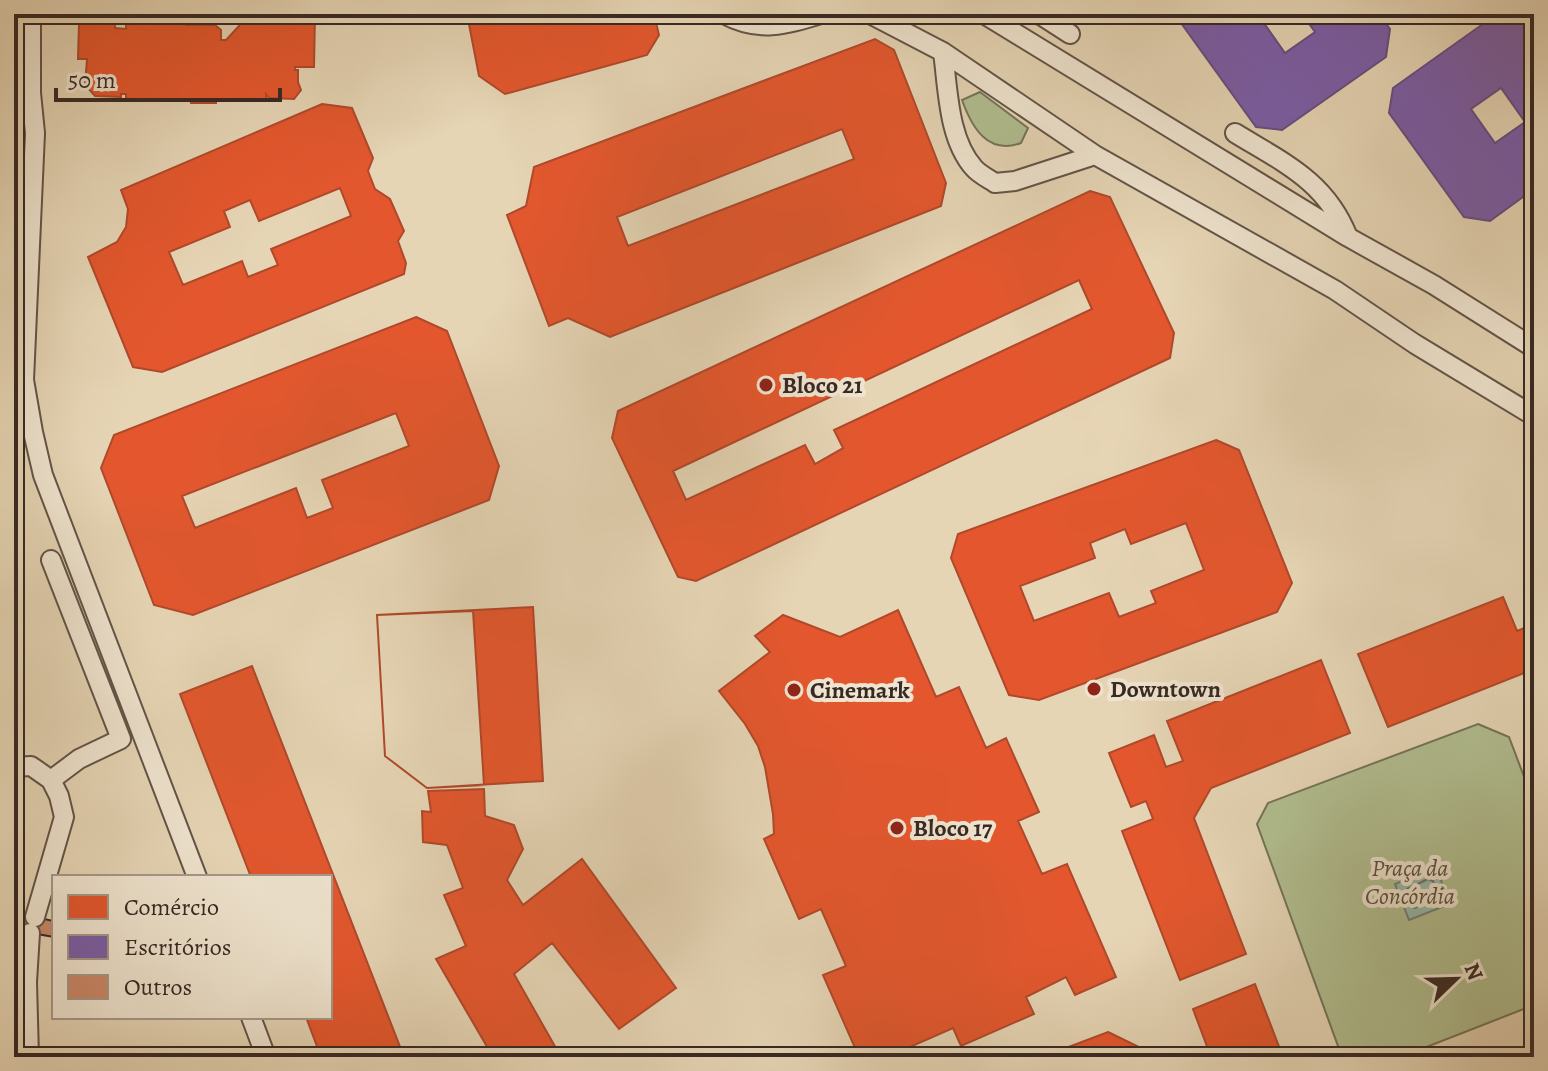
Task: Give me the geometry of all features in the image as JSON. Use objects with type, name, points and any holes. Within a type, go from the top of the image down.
[{"type":"lane","points":[[31,14],[31,93],[35,133],[24,380],[33,432],[43,475],[196,875]]},
{"type":"lane","points":[[724,14],[744,25],[786,25],[821,14]]},
{"type":"lane","points":[[870,14],[943,52],[1095,155],[1335,290],[1415,344],[1534,416]]},
{"type":"lane","points":[[984,14],[1534,348]]},
{"type":"lane","points":[[1039,14],[1070,34]]},
{"type":"lane","points":[[943,52],[952,115],[960,145],[975,169],[995,183],[1015,181],[1095,155]]},
{"type":"lane","points":[[1235,133],[1303,174],[1328,199],[1348,237]]},
{"type":"lane","points":[[51,560],[121,739],[79,759],[51,780]]},
{"type":"lane","points":[[14,767],[31,766],[51,780],[64,817],[33,925],[27,982],[29,1057]]},
{"type":"lane","points":[[252,1019],[266,1057]]},
{"type":"green space","points":[[980,92],[1028,128],[1021,143],[999,145],[990,142],[976,129],[962,100]]},
{"type":"green space","name":"Praça da Concórdia","points":[[1478,724],[1509,737],[1534,803],[1534,1005],[1401,1057],[1342,1057],[1257,824],[1268,803]]},
{"type":"water","points":[[1436,867],[1450,904],[1409,920],[1395,884]]},
{"type":"building: Comércio","points":[[82,14],[115,14],[115,28],[126,29],[126,24],[160,22],[215,25],[221,30],[221,40],[226,40],[239,26],[239,19],[228,19],[223,14],[315,14],[314,67],[295,67],[301,90],[294,99],[269,98],[266,94],[266,99],[191,103],[190,99],[126,99],[126,94],[121,94],[121,97],[95,96],[85,85],[87,59],[78,59]]},
{"type":"building: Comércio","points":[[467,14],[654,14],[659,35],[647,55],[505,94],[479,76]]},
{"type":"building: Comércio","points":[[875,39],[894,50],[946,183],[941,206],[610,337],[568,318],[549,326],[507,215],[526,206],[534,167]],"holes":[[[842,129],[854,159],[628,246],[617,217]]]},
{"type":"building: Comércio","points":[[322,104],[352,108],[373,158],[368,171],[375,189],[390,199],[404,231],[398,241],[406,263],[404,274],[162,372],[133,367],[88,257],[117,242],[126,227],[128,209],[121,190]],"holes":[[[340,188],[351,216],[271,249],[278,265],[248,277],[242,261],[183,285],[169,252],[230,227],[224,211],[250,200],[259,221]]]},
{"type":"building: Comércio","name":"Bloco 21","points":[[1090,191],[1110,197],[1174,333],[1170,358],[696,581],[678,577],[612,438],[618,411]],"holes":[[[1079,280],[1092,309],[834,430],[843,448],[815,464],[805,445],[686,500],[673,471]]]},
{"type":"building: Comércio","points":[[416,317],[447,331],[499,466],[489,500],[193,615],[154,605],[101,468],[114,435]],"holes":[[[396,413],[409,446],[322,480],[333,508],[307,518],[296,488],[195,528],[182,496]]]},
{"type":"building: Comércio","points":[[1216,440],[1239,450],[1292,583],[1277,612],[1039,700],[1009,695],[951,558],[958,534]],"holes":[[[1186,523],[1204,570],[1151,591],[1156,603],[1119,617],[1109,593],[1034,621],[1020,586],[1095,558],[1090,543],[1125,529],[1131,544]]]},
{"type":"building: Comércio","points":[[1503,597],[1517,631],[1534,624],[1534,677],[1524,673],[1388,727],[1358,654]]},
{"type":"building: Comércio","points":[[533,607],[543,781],[427,788],[385,756],[377,615]]},
{"type":"building: Comércio","name":"Bloco 17","points":[[898,610],[936,697],[959,687],[986,748],[1006,738],[1039,812],[1018,821],[1042,874],[1067,864],[1116,977],[1075,995],[1066,977],[1026,997],[1034,1014],[961,1046],[953,1028],[912,1046],[917,1057],[859,1057],[823,975],[846,966],[821,909],[799,919],[764,839],[774,834],[773,814],[758,746],[719,691],[770,652],[755,636],[783,615],[840,637]]},
{"type":"building: Comércio","points":[[473,611],[484,785],[427,788],[385,756],[377,615]]},
{"type":"building: Comércio","points":[[1321,660],[1350,733],[1211,788],[1194,818],[1246,954],[1180,980],[1122,831],[1153,819],[1146,801],[1131,807],[1109,753],[1154,735],[1166,767],[1183,761],[1167,721]]},
{"type":"building: Comércio","points":[[252,666],[404,1057],[321,1057],[307,1019],[332,1019],[332,875],[250,875],[180,694]]},
{"type":"building: Comércio","points":[[484,789],[485,816],[514,825],[523,849],[507,880],[523,905],[582,859],[676,988],[619,1029],[552,943],[514,974],[561,1057],[493,1057],[436,959],[466,946],[444,895],[463,888],[447,845],[423,842],[422,811],[431,812],[428,791]]},
{"type":"building: Comércio","points":[[1255,984],[1283,1057],[1211,1057],[1193,1009]]},
{"type":"building: Comércio","points":[[1108,1032],[1143,1049],[1146,1057],[1042,1057]]},
{"type":"building: Escritórios","points":[[1182,14],[1268,14],[1261,19],[1285,53],[1315,32],[1302,14],[1379,14],[1390,29],[1386,57],[1282,130],[1256,127],[1181,23]]},
{"type":"building: Escritórios","points":[[1497,14],[1524,16],[1534,30],[1534,189],[1490,221],[1464,217],[1389,113],[1393,88]],"holes":[[[1501,88],[1525,122],[1495,143],[1471,109]]]},
{"type":"building: Outros","points":[[14,913],[52,921],[52,937],[14,930]]},
{"type":"place","name":"Bloco 21","points":[[766,385]]},
{"type":"place","name":"Downtown","points":[[1094,689]]},
{"type":"place","name":"Cinemark","points":[[794,690]]},
{"type":"place","name":"Bloco 17","points":[[897,828]]}]
